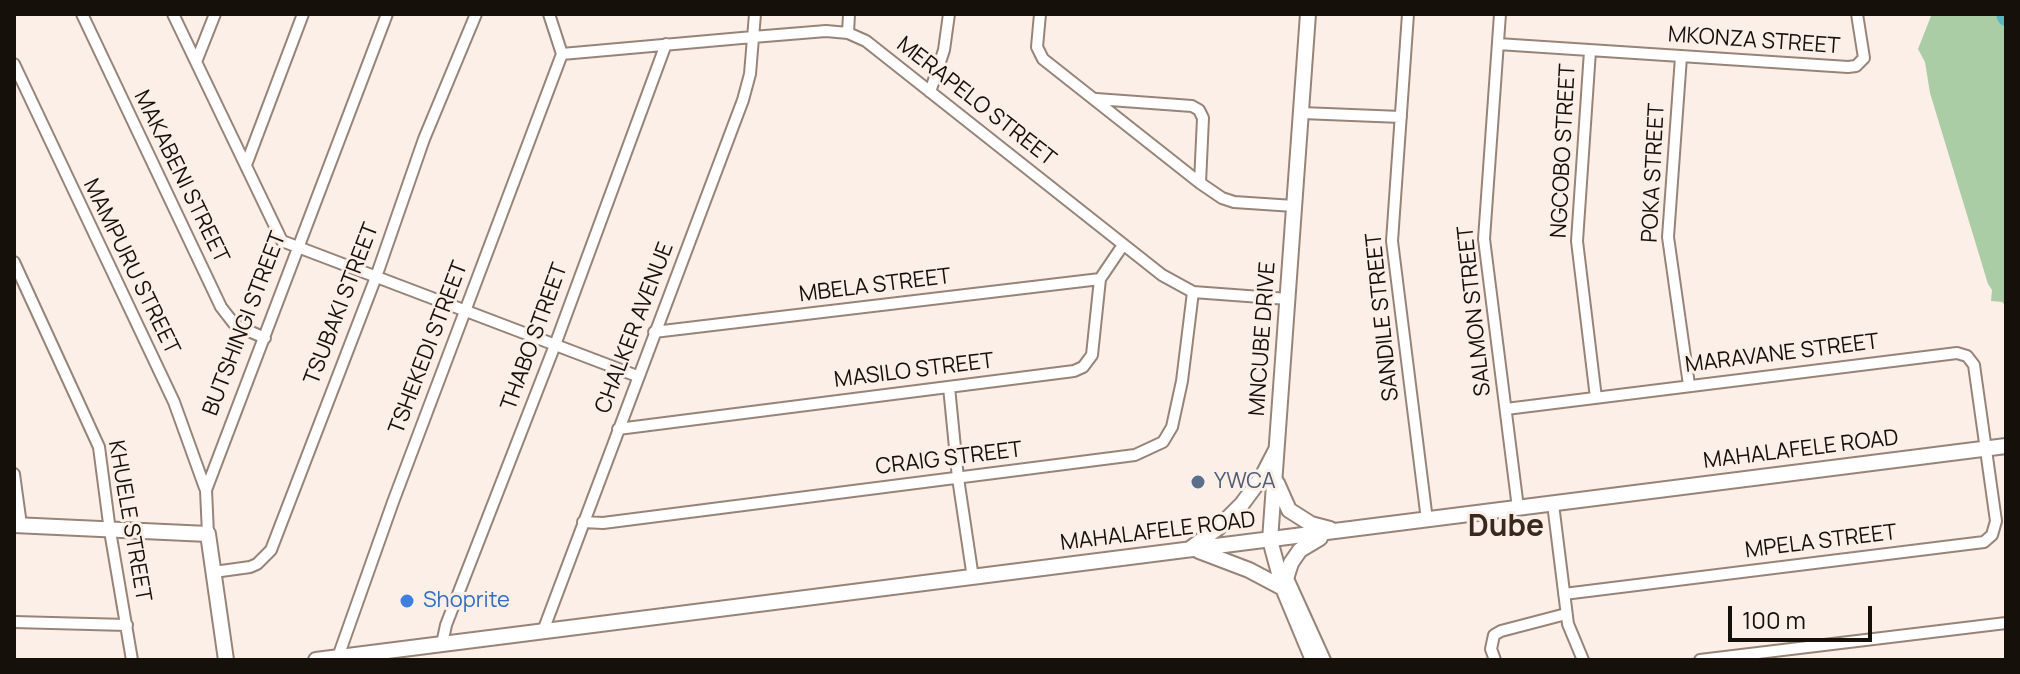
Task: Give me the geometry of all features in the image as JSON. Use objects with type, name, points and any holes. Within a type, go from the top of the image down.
[{"type":"main road","name":"MNCUBE DRIVE","points":[[1308,14],[1270,540],[1313,660]]},
{"type":"main road","points":[[1191,548],[1218,528],[1242,504],[1262,477],[1278,446]]},
{"type":"main road","name":"MAHALAFELE ROAD","points":[[316,660],[2006,446]]},
{"type":"main road","points":[[1276,479],[1285,504],[1297,517],[1339,531]]},
{"type":"main road","points":[[17,525],[208,534]]},
{"type":"main road","points":[[1191,548],[1284,581],[1300,550],[1339,531]]},
{"type":"main road","name":"BUTSHINGI STREET","points":[[208,534],[226,660]]},
{"type":"street","name":"MAKABENI STREET","points":[[82,14],[221,307],[235,325],[265,338]]},
{"type":"street","points":[[173,14],[278,238],[637,376]]},
{"type":"street","points":[[196,62],[215,14]]},
{"type":"street","points":[[246,165],[303,14]]},
{"type":"street","name":"BUTSHINGI STREET","points":[[208,534],[206,490],[387,14]]},
{"type":"street","name":"TSUBAKI STREET","points":[[214,572],[250,567],[271,550],[376,277],[424,139],[476,14]]},
{"type":"street","points":[[549,14],[562,54],[826,31],[848,33],[849,14]]},
{"type":"street","name":"CHALKER AVENUE","points":[[543,631],[746,92],[755,14]]},
{"type":"street","points":[[930,92],[944,50],[949,14]]},
{"type":"street","points":[[1040,14],[1037,47],[1043,59],[1200,183],[1234,202],[1294,206]]},
{"type":"street","name":"SANDILE STREET","points":[[1408,14],[1392,241],[1427,520]]},
{"type":"street","name":"SALMON STREET","points":[[1500,14],[1484,239],[1518,508]]},
{"type":"street","name":"MKONZA STREET","points":[[1498,44],[1856,66],[1864,58],[1857,14]]},
{"type":"street","name":"MERAPELO STREET","points":[[848,33],[866,41],[1162,275],[1193,292],[1288,299]]},
{"type":"street","name":"THABO STREET","points":[[442,644],[446,625],[555,345],[666,44]]},
{"type":"street","name":"NGCOBO STREET","points":[[1590,51],[1577,241],[1596,398]]},
{"type":"street","name":"TSHEKEDI STREET","points":[[338,657],[562,54]]},
{"type":"street","name":"POKA STREET","points":[[1681,57],[1668,237],[1689,385]]},
{"type":"street","name":"MAMPURU STREET","points":[[14,64],[174,402],[206,490]]},
{"type":"street","points":[[1095,99],[1192,106],[1199,110],[1203,118],[1200,183]]},
{"type":"street","points":[[1302,113],[1401,117]]},
{"type":"street","name":"MASILO STREET","points":[[618,429],[1074,371],[1083,367],[1092,355],[1100,279],[1123,245]]},
{"type":"street","name":"KHUELE STREET","points":[[14,262],[99,447],[132,660]]},
{"type":"street","name":"MBELA STREET","points":[[654,332],[1100,279]]},
{"type":"street","name":"CRAIG STREET","points":[[583,522],[603,523],[1135,455],[1163,442],[1172,427],[1180,395],[1193,292]]},
{"type":"street","name":"MARAVANE STREET","points":[[1506,409],[1962,354],[1974,365],[1987,448]]},
{"type":"street","points":[[949,387],[958,478],[973,578]]},
{"type":"street","name":"MPELA STREET","points":[[1564,594],[1984,542],[1992,535],[1996,521],[1987,448]]},
{"type":"street","points":[[14,474],[17,525]]},
{"type":"street","points":[[1553,504],[1566,614],[1583,660]]},
{"type":"street","points":[[1284,581],[1325,660]]},
{"type":"street","points":[[1495,660],[1491,649],[1494,635],[1566,614]]},
{"type":"street","points":[[14,622],[127,625]]},
{"type":"street","points":[[1700,660],[2006,623]]},
{"type":"green space","points":[[1929,14],[2006,14],[2006,306],[2002,302],[1991,301],[1992,290],[1930,93],[1925,62],[1918,49],[1931,16]]},
{"type":"place","name":"YWCA","points":[[1198,482]]},
{"type":"place","name":"Shoprite","points":[[407,601]]},
{"type":"district","name":"Dube","points":[[1506,528]]}]
